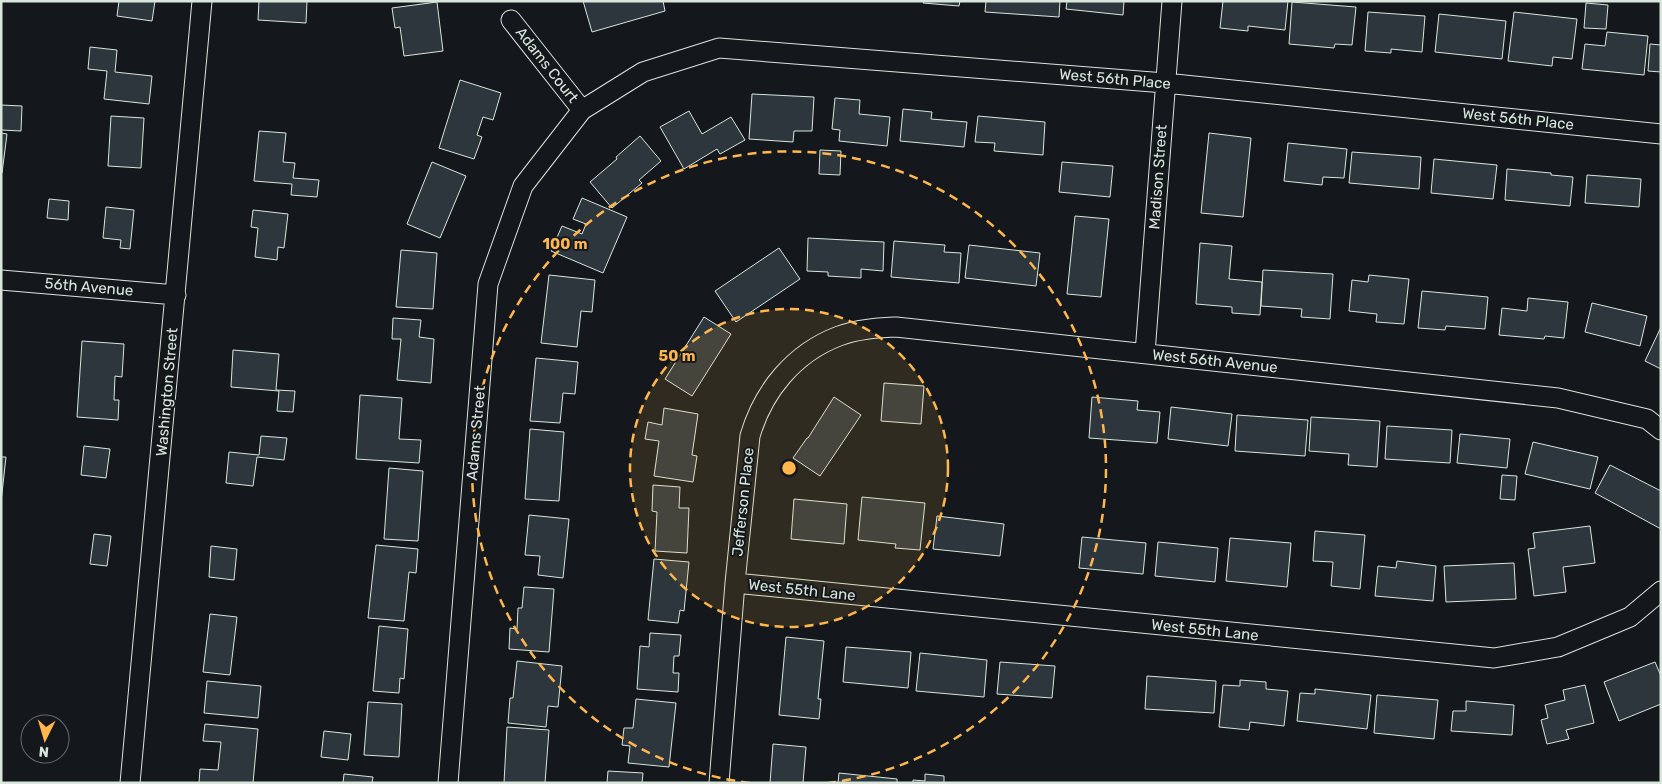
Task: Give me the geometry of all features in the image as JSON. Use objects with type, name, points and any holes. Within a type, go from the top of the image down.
[{"type":"street","name":"Washington Street","points":[[130,783],[202,1]]},
{"type":"street","name":"Madison Street","points":[[1145,353],[1172,1]]},
{"type":"street","name":"Adams Court","points":[[511,20],[582,110]]},
{"type":"street","name":"West 56th Place","points":[[582,110],[643,72],[719,48],[1165,83],[1661,134]]},
{"type":"street","name":"Adams Street","points":[[448,783],[488,284],[523,186],[582,110]]},
{"type":"street","name":"56th Avenue","points":[[1,280],[176,295]]},
{"type":"street","name":"West 56th Avenue","points":[[779,380],[813,348],[840,335],[896,327],[1558,398],[1647,419],[1661,430]]},
{"type":"street","name":"Jefferson Place","points":[[719,783],[734,583],[750,436],[756,416],[766,397],[779,380]]},
{"type":"street","name":"West 55th Lane","points":[[734,583],[1494,658],[1558,647],[1630,617],[1661,591]]},
{"type":"building","points":[[119,1],[155,1],[152,21],[117,16]]},
{"type":"building","points":[[259,1],[307,1],[306,23],[258,20]]},
{"type":"building","points":[[583,1],[663,1],[665,11],[592,32]]},
{"type":"building","points":[[924,1],[960,1],[959,6],[923,3]]},
{"type":"building","points":[[986,1],[1060,1],[1059,17],[985,12]]},
{"type":"building","points":[[1067,1],[1124,1],[1123,15],[1066,9]]},
{"type":"building","points":[[1223,1],[1288,1],[1285,30],[1248,26],[1248,31],[1220,28]]},
{"type":"building","points":[[437,2],[443,51],[404,56],[400,27],[395,28],[392,8]]},
{"type":"building","points":[[1292,2],[1356,7],[1352,45],[1335,44],[1334,48],[1289,44]]},
{"type":"building","points":[[1586,3],[1608,5],[1606,29],[1584,28]]},
{"type":"building","points":[[1368,12],[1425,16],[1422,52],[1391,49],[1391,53],[1365,51]]},
{"type":"building","points":[[1514,12],[1577,19],[1572,59],[1553,57],[1552,66],[1508,61]]},
{"type":"building","points":[[1439,14],[1506,21],[1502,59],[1435,52]]},
{"type":"building","points":[[1607,32],[1648,36],[1644,75],[1582,69],[1585,44],[1605,46]]},
{"type":"building","points":[[1650,44],[1661,45],[1661,72],[1648,71]]},
{"type":"building","points":[[90,47],[117,50],[115,72],[152,76],[149,104],[104,99],[107,71],[88,69]]},
{"type":"building","points":[[460,80],[501,93],[493,120],[483,117],[477,135],[482,137],[474,159],[439,148]]},
{"type":"building","points":[[752,94],[814,97],[812,131],[794,131],[793,142],[749,139]]},
{"type":"building","points":[[835,98],[860,100],[859,114],[890,117],[887,146],[839,141],[840,130],[832,129]]},
{"type":"building","points":[[1,105],[22,106],[21,131],[1,130]]},
{"type":"building","points":[[903,109],[932,112],[931,119],[967,122],[964,147],[900,141]]},
{"type":"building","points":[[689,111],[702,134],[731,117],[745,140],[720,154],[717,149],[684,169],[660,127]]},
{"type":"building","points":[[111,116],[144,118],[141,168],[108,166]]},
{"type":"building","points":[[978,116],[1045,122],[1043,155],[994,151],[995,143],[975,142]]},
{"type":"building","points":[[259,131],[286,133],[283,162],[295,163],[293,178],[319,180],[317,197],[291,195],[292,184],[254,181]]},
{"type":"building","points":[[1,133],[7,134],[2,173],[1,173]]},
{"type":"building","points":[[1209,133],[1251,138],[1243,217],[1201,213]]},
{"type":"building","points":[[640,136],[661,161],[639,180],[642,183],[612,208],[590,182]]},
{"type":"building","points":[[1288,143],[1347,149],[1344,178],[1323,177],[1322,185],[1284,181]]},
{"type":"building","points":[[820,150],[841,151],[840,175],[819,174]]},
{"type":"building","points":[[1352,152],[1421,157],[1419,189],[1349,183]]},
{"type":"building","points":[[1434,159],[1497,165],[1493,199],[1431,193]]},
{"type":"building","points":[[432,162],[466,176],[440,238],[407,224]]},
{"type":"building","points":[[1062,162],[1113,166],[1110,197],[1059,192]]},
{"type":"building","points":[[1507,169],[1573,177],[1570,206],[1505,200]]},
{"type":"building","points":[[1587,175],[1641,179],[1639,207],[1585,203]]},
{"type":"building","points":[[582,198],[627,217],[603,273],[551,251],[562,226],[582,234],[586,224],[573,219]]},
{"type":"building","points":[[49,199],[69,201],[68,220],[47,218]]},
{"type":"building","points":[[106,207],[134,210],[130,249],[120,248],[121,240],[103,238]]},
{"type":"building","points":[[253,210],[288,214],[284,248],[278,247],[277,260],[255,257],[258,228],[251,227]]},
{"type":"building","points":[[1075,216],[1109,219],[1101,297],[1067,294]]},
{"type":"building","points":[[808,238],[884,242],[883,271],[861,269],[861,278],[828,276],[828,272],[807,271]]},
{"type":"building","points":[[894,241],[945,245],[944,252],[961,253],[959,283],[891,277]]},
{"type":"building","points":[[1200,243],[1232,246],[1229,279],[1262,282],[1260,315],[1232,313],[1232,307],[1196,304]]},
{"type":"building","points":[[969,245],[1040,253],[1036,286],[965,278]]},
{"type":"building","points":[[779,248],[800,279],[736,322],[715,291]]},
{"type":"building","points":[[401,250],[437,253],[433,309],[396,307]]},
{"type":"building","points":[[1263,270],[1333,274],[1330,319],[1301,317],[1302,309],[1261,306]]},
{"type":"building","points":[[549,275],[595,280],[592,312],[581,311],[577,347],[541,343]]},
{"type":"building","points":[[1369,275],[1409,279],[1404,324],[1376,322],[1377,314],[1349,311],[1352,280],[1368,282]]},
{"type":"building","points":[[1422,291],[1488,297],[1485,329],[1446,326],[1445,330],[1418,328]]},
{"type":"building","points":[[1528,298],[1568,302],[1564,338],[1545,336],[1544,339],[1499,335],[1502,308],[1527,311]]},
{"type":"building","points":[[1592,303],[1647,316],[1640,346],[1585,332]]},
{"type":"building","points":[[704,317],[731,334],[692,396],[665,379]]},
{"type":"building","points":[[393,318],[421,320],[419,337],[434,339],[431,383],[397,380],[401,339],[392,339]]},
{"type":"building","points":[[1661,327],[1661,369],[1645,361]]},
{"type":"building","points":[[82,341],[124,344],[122,377],[115,376],[114,400],[119,400],[118,420],[77,417]]},
{"type":"building","points":[[233,350],[279,354],[276,390],[295,391],[293,412],[277,411],[279,391],[231,387]]},
{"type":"building","points":[[536,358],[578,362],[575,394],[563,393],[560,423],[530,421]]},
{"type":"building","points":[[884,383],[924,386],[921,424],[881,421]]},
{"type":"building","points":[[360,395],[402,398],[399,439],[421,440],[419,463],[356,459]]},
{"type":"building","points":[[834,397],[861,415],[820,476],[793,458]]},
{"type":"building","points":[[1092,397],[1138,401],[1137,410],[1160,412],[1157,443],[1089,438]]},
{"type":"building","points":[[1171,407],[1232,414],[1228,446],[1168,439]]},
{"type":"building","points":[[664,408],[698,414],[692,455],[697,456],[693,482],[654,476],[659,441],[645,439],[648,422],[662,425]]},
{"type":"building","points":[[1237,415],[1308,420],[1305,456],[1235,451]]},
{"type":"building","points":[[1311,417],[1380,421],[1377,467],[1348,465],[1349,454],[1309,451]]},
{"type":"building","points":[[1387,426],[1452,430],[1450,463],[1385,459]]},
{"type":"building","points":[[530,429],[564,432],[559,501],[525,499]]},
{"type":"building","points":[[1460,434],[1510,439],[1507,468],[1457,463]]},
{"type":"building","points":[[261,436],[287,438],[284,460],[257,457],[253,486],[226,483],[229,452],[259,455]]},
{"type":"building","points":[[1533,442],[1598,457],[1590,489],[1525,474]]},
{"type":"building","points":[[84,446],[110,449],[106,478],[81,475]]},
{"type":"building","points":[[1,457],[6,457],[1,502]]},
{"type":"building","points":[[1610,465],[1661,491],[1661,529],[1595,493]]},
{"type":"building","points":[[389,468],[423,471],[418,541],[384,539]]},
{"type":"building","points":[[1502,475],[1517,476],[1515,500],[1500,499]]},
{"type":"building","points":[[653,485],[680,487],[679,508],[689,508],[687,553],[655,551],[657,512],[652,511]]},
{"type":"building","points":[[862,497],[925,503],[920,550],[895,548],[896,544],[858,540]]},
{"type":"building","points":[[794,499],[847,504],[844,544],[791,539]]},
{"type":"building","points":[[529,515],[569,519],[563,578],[538,575],[540,556],[525,555]]},
{"type":"building","points":[[937,516],[1004,524],[1000,556],[933,549]]},
{"type":"building","points":[[1590,526],[1595,563],[1563,567],[1566,592],[1534,596],[1528,549],[1535,548],[1533,533]]},
{"type":"building","points":[[1315,531],[1365,535],[1360,589],[1331,586],[1333,562],[1313,561]]},
{"type":"building","points":[[94,534],[111,536],[107,566],[90,564]]},
{"type":"building","points":[[1082,537],[1146,543],[1143,574],[1079,568]]},
{"type":"building","points":[[1230,538],[1291,543],[1287,587],[1226,581]]},
{"type":"building","points":[[1158,542],[1218,548],[1215,582],[1155,576]]},
{"type":"building","points":[[376,545],[418,549],[416,573],[409,572],[404,621],[368,618]]},
{"type":"building","points":[[211,546],[237,549],[234,580],[209,577]]},
{"type":"building","points":[[654,559],[689,562],[684,611],[680,610],[678,623],[648,620]]},
{"type":"building","points":[[1397,561],[1436,566],[1433,601],[1375,596],[1378,566],[1396,568]]},
{"type":"building","points":[[1514,563],[1516,599],[1446,602],[1444,566]]},
{"type":"building","points":[[524,587],[554,589],[549,652],[509,649],[510,628],[517,629],[518,608],[522,608]]},
{"type":"building","points":[[210,614],[237,617],[230,675],[203,672]]},
{"type":"building","points":[[379,626],[408,629],[404,679],[400,678],[399,693],[373,691]]},
{"type":"building","points":[[650,633],[681,635],[679,656],[674,656],[673,673],[679,673],[678,692],[637,689],[640,646],[649,647]]},
{"type":"building","points":[[786,637],[824,641],[818,699],[821,699],[819,719],[779,715]]},
{"type":"building","points":[[846,647],[911,652],[908,688],[843,682]]},
{"type":"building","points":[[920,653],[987,660],[984,697],[916,691]]},
{"type":"building","points":[[517,661],[562,666],[558,707],[548,706],[546,727],[508,723],[510,698],[513,698]]},
{"type":"building","points":[[1000,662],[1055,666],[1052,698],[997,694]]},
{"type":"building","points":[[1655,662],[1661,676],[1661,704],[1619,721],[1604,682]]},
{"type":"building","points":[[1147,676],[1216,681],[1214,713],[1145,709]]},
{"type":"building","points":[[1240,680],[1266,682],[1266,689],[1288,691],[1284,726],[1250,722],[1249,730],[1219,727],[1223,685],[1240,686]]},
{"type":"building","points":[[207,681],[261,686],[258,718],[204,713]]},
{"type":"building","points":[[1585,685],[1594,723],[1566,730],[1569,739],[1547,744],[1541,720],[1548,718],[1545,705],[1565,700],[1563,690]]},
{"type":"building","points":[[1315,689],[1371,695],[1367,729],[1297,721],[1300,693],[1315,694]]},
{"type":"building","points":[[1377,695],[1438,700],[1434,739],[1374,733]]},
{"type":"building","points":[[636,699],[676,703],[669,767],[628,763],[630,746],[622,745],[624,728],[633,728]]},
{"type":"building","points":[[1466,701],[1514,705],[1512,735],[1451,731],[1453,711],[1466,711]]},
{"type":"building","points":[[368,702],[402,704],[399,757],[364,755]]},
{"type":"building","points":[[205,724],[258,729],[253,783],[199,783],[200,769],[218,770],[221,742],[203,741]]},
{"type":"building","points":[[507,727],[549,730],[545,783],[504,783]]},
{"type":"building","points":[[324,731],[351,734],[348,760],[321,757]]},
{"type":"building","points":[[773,744],[806,747],[803,783],[770,783]]},
{"type":"building","points":[[608,771],[643,773],[642,783],[607,783]]},
{"type":"building","points":[[839,773],[897,779],[897,783],[838,783]]},
{"type":"building","points":[[344,774],[373,777],[372,783],[343,783]]},
{"type":"building","points":[[925,774],[944,776],[944,783],[913,783],[913,780],[925,781]]}]
